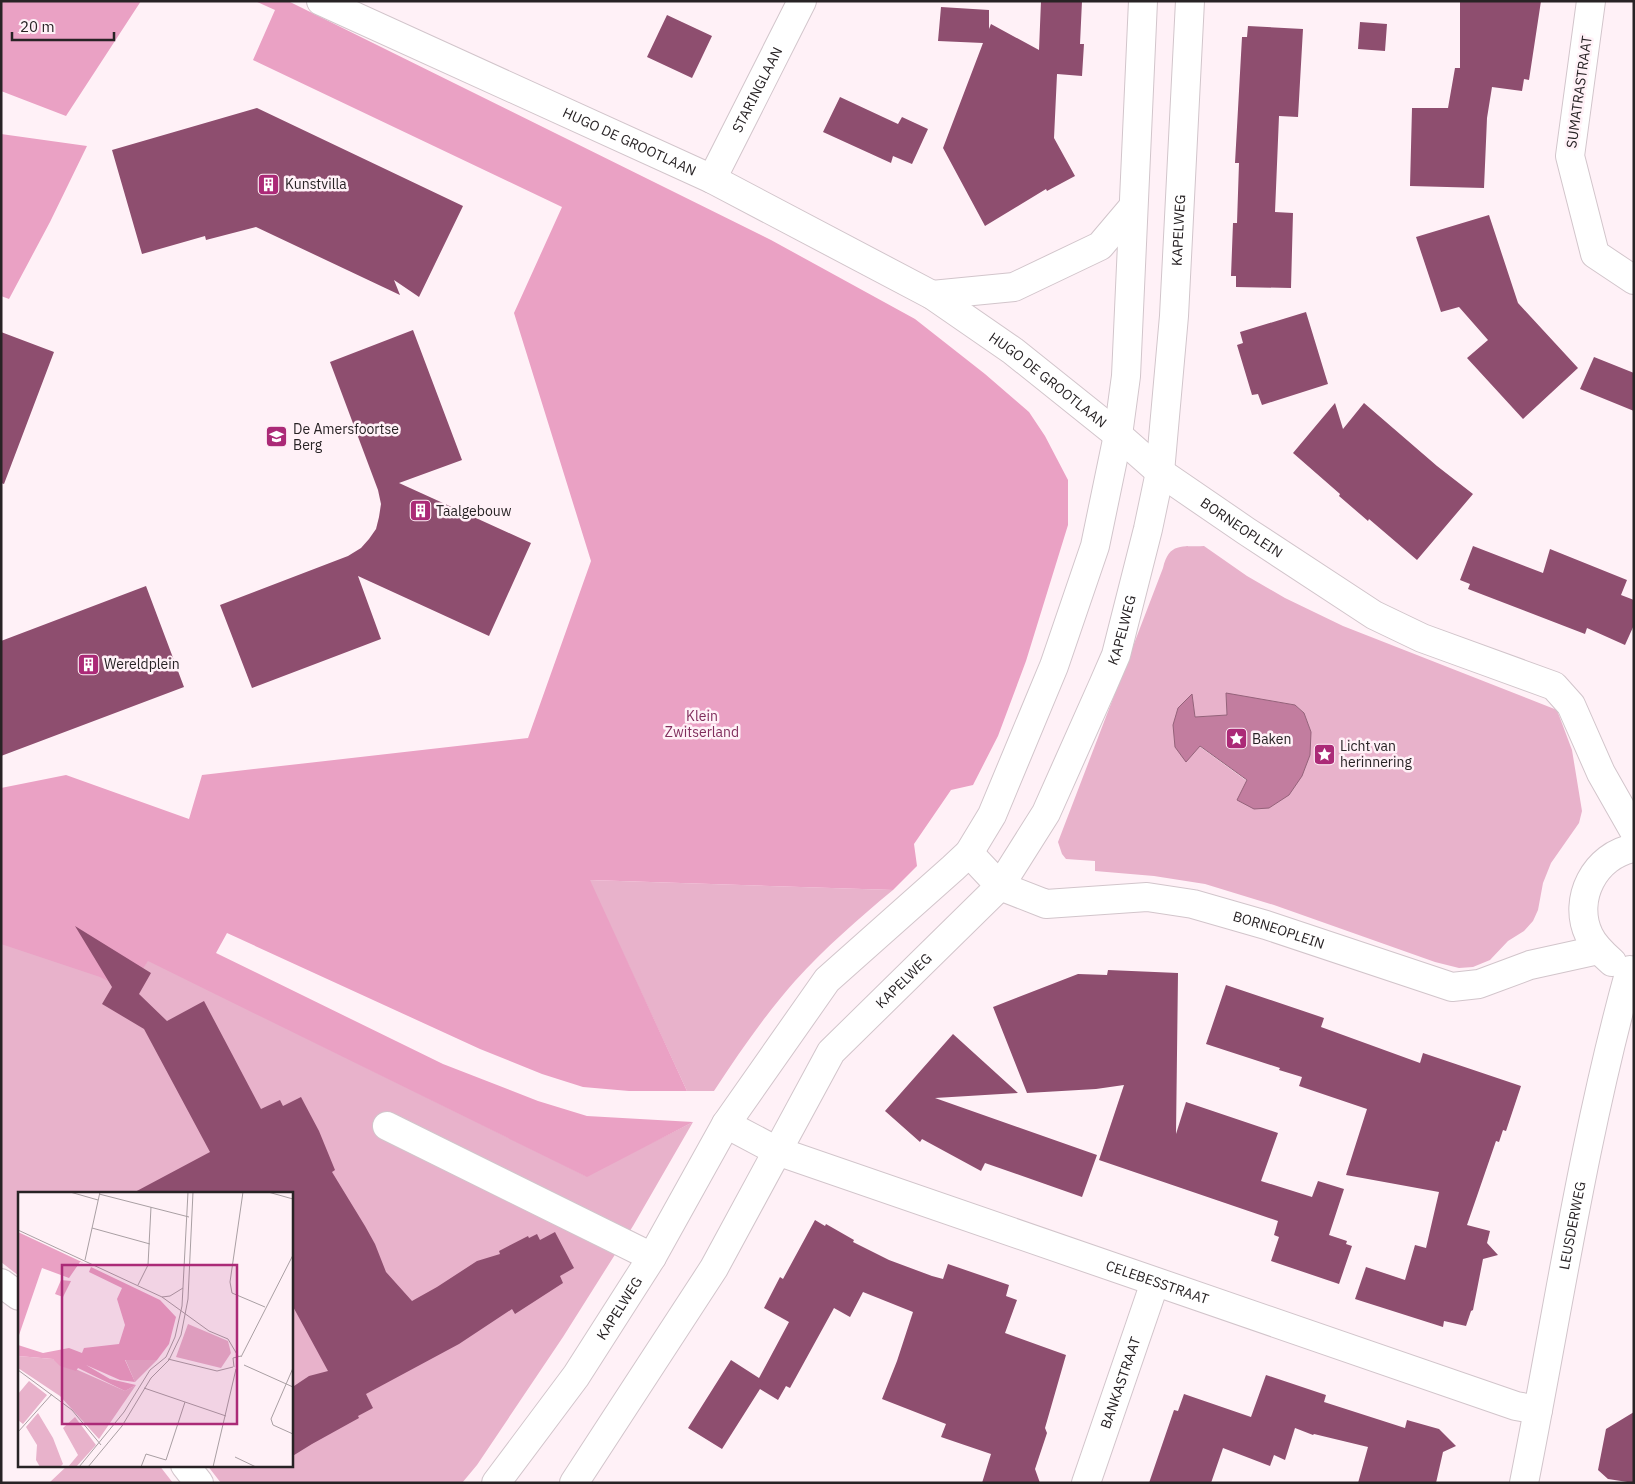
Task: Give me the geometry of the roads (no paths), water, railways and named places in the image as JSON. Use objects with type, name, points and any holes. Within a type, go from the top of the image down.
[{"type":"street","name":"HUGO DE GROOTLAAN","points":[[321,1],[712,179],[932,295],[1012,351],[1118,435],[1160,472]]},
{"type":"street","name":"STARINGLAAN","points":[[712,179],[802,1]]},
{"type":"street","name":"KAPELWEG","points":[[496,1483],[576,1376],[652,1257],[726,1124],[827,980],[969,853],[992,816],[1054,666],[1095,546],[1118,435],[1126,376],[1143,1]]},
{"type":"street","name":"KAPELWEG","points":[[574,1483],[714,1268],[831,1052],[1000,886],[1046,813],[1116,655],[1148,530],[1160,472],[1174,316],[1190,1]]},
{"type":"street","name":"SUMATRASTRAAT","points":[[1591,1],[1570,156],[1595,254],[1634,280]]},
{"type":"street","points":[[932,295],[1014,286],[1100,246],[1133,207]]},
{"type":"street","name":"BORNEOPLEIN","points":[[1160,472],[1374,616],[1422,638],[1554,686],[1572,705],[1601,773],[1634,831]]},
{"type":"street","points":[[1632,971],[1612,962],[1598,950],[1589,935],[1584,919],[1583,901],[1588,884],[1597,869],[1610,857],[1625,849],[1634,848]]},
{"type":"street","name":"BORNEOPLEIN","points":[[969,853],[1000,886],[1046,904],[1147,897],[1193,904],[1266,925],[1452,987],[1479,984],[1530,965],[1598,950]]},
{"type":"street","name":"LEUSDERWEG","points":[[1524,1483],[1583,1163],[1613,1033],[1632,971]]},
{"type":"street","points":[[726,1124],[777,1151]]},
{"type":"street","points":[[387,1126],[652,1257]]},
{"type":"street","name":"CELEBESSTRAAT","points":[[777,1151],[1516,1406],[1538,1410]]},
{"type":"street","name":"BANKASTRAAT","points":[[1086,1483],[1155,1282]]},
{"type":"street","points":[[1,1283],[18,1295]]},
{"type":"street","points":[[186,1466],[200,1483]]},
{"type":"place","name":"Kunstvilla","points":[[269,184]]},
{"type":"place","name":"De Amersfoortse Berg","points":[[277,437]]},
{"type":"place","name":"Taalgebouw","points":[[420,511]]},
{"type":"place","name":"Wereldplein","points":[[88,664]]},
{"type":"place","name":"Baken","points":[[1236,739]]},
{"type":"place","name":"Licht van herinnering","points":[[1324,754]]},
{"type":"park label","name":"Klein Zwitserland","points":[[702,724]]}]
